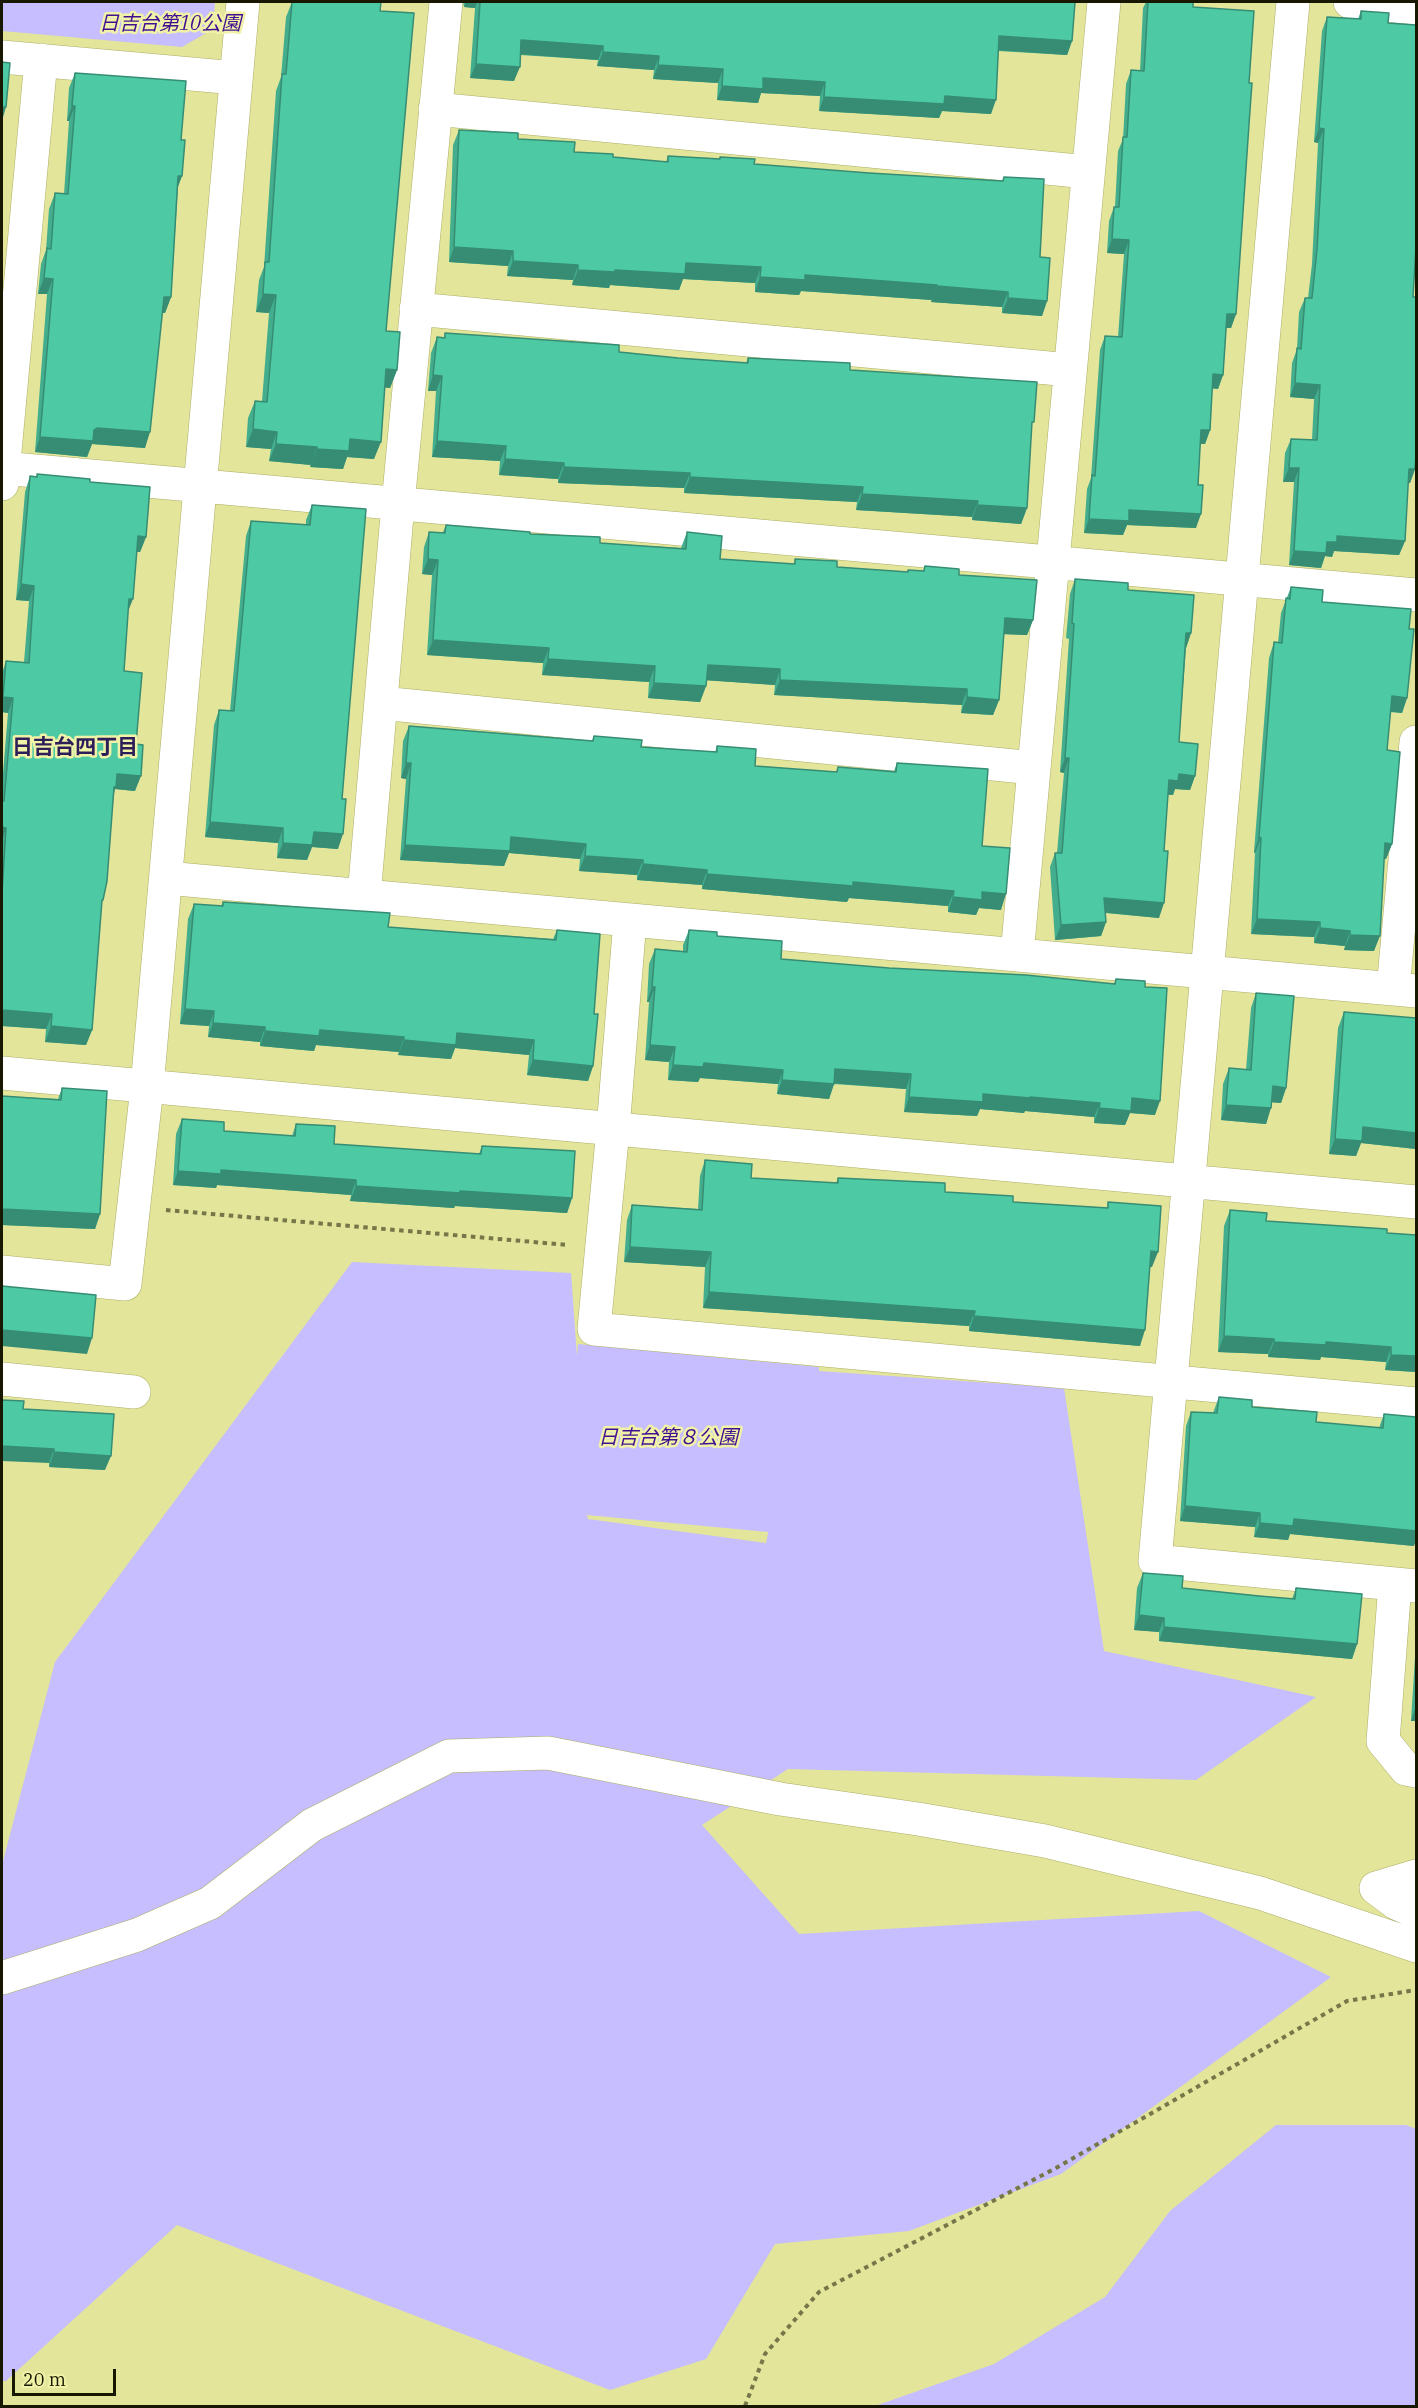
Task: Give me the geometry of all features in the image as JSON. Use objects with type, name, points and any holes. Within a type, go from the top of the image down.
[{"type":"street","points":[[2,1272],[125,1284],[147,1087],[243,2]]},
{"type":"street","points":[[364,896],[398,504],[446,2]]},
{"type":"street","points":[[1017,955],[1104,2]]},
{"type":"street","points":[[1293,2],[1155,1561],[1406,1585],[1383,1741],[1406,1769],[1416,1771]]},
{"type":"street","points":[[1350,2],[1416,8]]},
{"type":"street","points":[[2,57],[236,78]]},
{"type":"street","points":[[40,60],[2,473],[201,486],[1416,595]]},
{"type":"street","points":[[435,109],[1088,172]]},
{"type":"street","points":[[416,309],[1070,370]]},
{"type":"street","points":[[381,703],[1034,768]]},
{"type":"street","points":[[166,878],[1405,990],[1416,742]]},
{"type":"street","points":[[630,920],[614,1129],[594,1329],[1416,1404]]},
{"type":"street","points":[[2,1073],[1416,1202]]},
{"type":"street","points":[[2,1379],[134,1392]]},
{"type":"street","points":[[2,1978],[137,1935],[210,1903],[312,1825],[449,1756],[548,1753],[780,1799],[918,1819],[1045,1841],[1260,1893],[1416,1946]]},
{"type":"street","points":[[1416,1876],[1377,1888],[1396,1903],[1416,1912]]},
{"type":"path","points":[[133,1207],[602,1248]]},
{"type":"path","points":[[745,2406],[765,2354],[819,2292],[1056,2168],[1347,2001],[1416,1990]]},
{"type":"green space","name":"日吉台第10公園","points":[[2,2],[215,2],[213,29],[182,47],[2,31]]},
{"type":"green space","name":"日吉台第８公園","points":[[352,1262],[571,1273],[577,1356],[578,1344],[819,1367],[819,1371],[1064,1388],[1104,1651],[1316,1697],[1196,1780],[788,1769],[702,1825],[799,1934],[1199,1911],[1331,1977],[1061,2174],[909,2231],[775,2244],[706,2359],[610,2390],[177,2225],[6,2381],[2,2381],[2,1865],[55,1662]],"holes":[[[587,1515],[768,1532],[766,1543],[588,1519]]]},
{"type":"green space","points":[[1276,2125],[1406,2125],[1416,2129],[1416,2406],[875,2406],[994,2364],[1105,2297],[1170,2211]]},
{"type":"building","points":[[292,2],[381,2],[380,11],[414,13],[386,331],[400,332],[397,370],[386,369],[381,442],[350,439],[349,451],[276,444],[277,432],[253,429],[255,401],[267,402],[276,295],[263,294],[265,262],[269,262],[282,74],[286,74]]},
{"type":"building","points":[[480,2],[1075,2],[1072,41],[999,36],[996,100],[945,96],[944,104],[824,97],[825,82],[763,78],[763,89],[722,86],[723,69],[658,65],[659,56],[603,52],[603,46],[521,40],[520,67],[476,64]]},
{"type":"building","points":[[1148,2],[1193,2],[1193,7],[1254,11],[1249,83],[1252,83],[1236,314],[1227,314],[1223,375],[1213,374],[1210,430],[1201,430],[1198,485],[1203,485],[1201,514],[1129,510],[1129,521],[1089,519],[1092,475],[1095,476],[1105,336],[1122,337],[1129,240],[1112,239],[1114,207],[1119,207],[1123,137],[1127,137],[1131,70],[1144,71]]},
{"type":"building","points":[[1361,11],[1389,13],[1388,23],[1416,25],[1416,246],[1413,297],[1416,297],[1415,469],[1409,469],[1405,541],[1337,536],[1337,542],[1327,542],[1326,553],[1294,551],[1299,468],[1289,468],[1291,439],[1317,440],[1320,385],[1295,383],[1297,348],[1301,349],[1305,298],[1312,298],[1317,249],[1324,129],[1319,128],[1327,17],[1361,19]]},
{"type":"building","points":[[2,62],[10,63],[6,107],[2,107]]},
{"type":"building","points":[[75,73],[186,81],[181,140],[185,140],[182,176],[178,176],[171,297],[164,297],[150,432],[97,428],[94,430],[93,441],[40,437],[53,279],[44,278],[47,248],[51,249],[55,193],[68,194],[75,106],[72,106]]},
{"type":"building","points":[[459,130],[518,133],[518,139],[575,142],[574,152],[613,154],[613,157],[668,162],[668,156],[720,159],[720,157],[755,159],[754,164],[869,173],[1003,181],[1004,177],[1044,179],[1040,257],[1050,258],[1047,301],[1008,298],[1008,292],[937,285],[805,275],[805,280],[760,277],[761,267],[686,263],[685,274],[578,270],[578,265],[513,261],[513,251],[454,247]]},
{"type":"building","points":[[445,333],[619,345],[619,352],[678,358],[748,363],[748,358],[850,363],[850,370],[1037,382],[1034,422],[1032,422],[1027,508],[977,505],[978,501],[862,494],[863,487],[690,477],[690,473],[564,467],[564,463],[505,459],[506,446],[437,441],[442,376],[433,375],[437,337],[445,338]]},
{"type":"building","points":[[37,474],[90,479],[90,482],[150,487],[146,537],[138,536],[133,599],[129,599],[124,671],[142,673],[136,744],[143,745],[141,776],[117,774],[116,787],[114,787],[92,1030],[51,1026],[52,1014],[2,1010],[2,893],[6,828],[2,827],[2,801],[4,801],[13,698],[3,697],[6,661],[29,663],[34,586],[21,584],[30,476],[37,477]]},
{"type":"building","points":[[312,505],[366,509],[342,799],[346,799],[343,834],[314,832],[312,845],[283,843],[283,828],[210,822],[219,710],[234,711],[251,521],[310,525]]},
{"type":"building","points":[[446,525],[530,532],[530,534],[600,537],[600,543],[686,549],[687,532],[722,536],[720,559],[795,564],[795,559],[837,561],[837,567],[908,572],[908,570],[924,571],[925,566],[959,569],[959,575],[1037,580],[1033,620],[1005,618],[999,700],[967,697],[967,689],[780,680],[780,669],[708,665],[706,686],[654,683],[655,666],[548,659],[549,648],[433,640],[438,560],[428,559],[429,532],[445,533]]},
{"type":"building","points":[[1075,579],[1128,583],[1128,590],[1194,595],[1191,633],[1186,633],[1179,742],[1198,744],[1195,776],[1179,774],[1178,781],[1169,780],[1164,851],[1168,851],[1164,903],[1104,898],[1106,922],[1061,925],[1055,853],[1062,853],[1069,758],[1065,758]]},
{"type":"building","points":[[1291,587],[1323,590],[1322,602],[1411,609],[1409,629],[1414,629],[1407,698],[1392,696],[1387,750],[1400,752],[1392,844],[1385,843],[1380,936],[1350,935],[1350,931],[1320,928],[1320,922],[1257,919],[1261,838],[1259,837],[1274,642],[1282,643],[1286,598],[1290,599]]},
{"type":"building","points":[[409,726],[593,741],[594,736],[642,740],[641,747],[717,752],[717,746],[756,749],[755,766],[837,772],[838,767],[896,772],[897,763],[988,769],[982,846],[1010,848],[1006,894],[982,892],[982,900],[953,897],[954,891],[853,882],[853,886],[707,874],[707,870],[643,864],[643,860],[585,856],[586,844],[511,837],[510,851],[405,845],[411,763],[406,763]]},
{"type":"building","points":[[223,902],[390,913],[388,927],[556,940],[557,930],[600,934],[594,1014],[598,1014],[593,1066],[533,1060],[534,1040],[457,1033],[456,1045],[404,1040],[404,1037],[320,1030],[319,1036],[265,1031],[265,1027],[213,1023],[214,1011],[185,1009],[194,904],[223,906]]},
{"type":"building","points":[[689,930],[717,932],[717,936],[782,941],[781,959],[889,968],[1026,975],[1115,984],[1116,979],[1145,981],[1145,987],[1167,988],[1160,1101],[1132,1098],[1131,1111],[1099,1108],[1100,1103],[983,1094],[983,1102],[909,1097],[911,1074],[835,1069],[834,1084],[782,1080],[783,1070],[704,1063],[703,1067],[673,1065],[675,1047],[650,1045],[655,987],[652,987],[655,949],[687,952]]},
{"type":"building","points":[[1256,993],[1294,996],[1286,1088],[1273,1086],[1271,1108],[1226,1105],[1229,1068],[1251,1070]]},
{"type":"building","points":[[1344,1012],[1416,1018],[1416,1133],[1363,1127],[1362,1141],[1335,1139]]},
{"type":"building","points":[[62,1088],[107,1091],[100,1214],[2,1209],[2,1096],[61,1100]]},
{"type":"building","points":[[182,1119],[224,1122],[224,1131],[295,1136],[296,1124],[335,1126],[334,1144],[481,1154],[482,1146],[575,1151],[572,1198],[356,1186],[356,1180],[221,1170],[221,1174],[178,1171]]},
{"type":"building","points":[[705,1160],[752,1164],[751,1178],[838,1183],[838,1178],[945,1183],[945,1192],[1013,1196],[1013,1202],[1108,1208],[1108,1202],[1161,1206],[1158,1252],[1151,1251],[1145,1330],[974,1316],[975,1311],[709,1292],[711,1252],[630,1247],[632,1205],[702,1210]]},
{"type":"building","points":[[1230,1210],[1267,1213],[1266,1221],[1387,1229],[1387,1233],[1416,1235],[1416,1356],[1391,1355],[1391,1347],[1326,1342],[1326,1345],[1274,1342],[1274,1339],[1224,1336]]},
{"type":"building","points":[[2,1286],[96,1295],[92,1338],[2,1330]]},
{"type":"building","points":[[1219,1397],[1252,1400],[1252,1407],[1317,1412],[1316,1422],[1383,1428],[1384,1414],[1416,1417],[1416,1531],[1294,1519],[1293,1526],[1260,1523],[1260,1513],[1185,1506],[1191,1412],[1217,1413]]},
{"type":"building","points":[[2,1400],[24,1401],[23,1409],[114,1414],[111,1456],[2,1446]]},
{"type":"building","points":[[1143,1573],[1183,1576],[1182,1588],[1259,1596],[1295,1599],[1296,1588],[1362,1594],[1357,1644],[1164,1627],[1164,1618],[1139,1615]]},
{"type":"district","name":"日吉台四丁目","points":[[75,748]]}]
